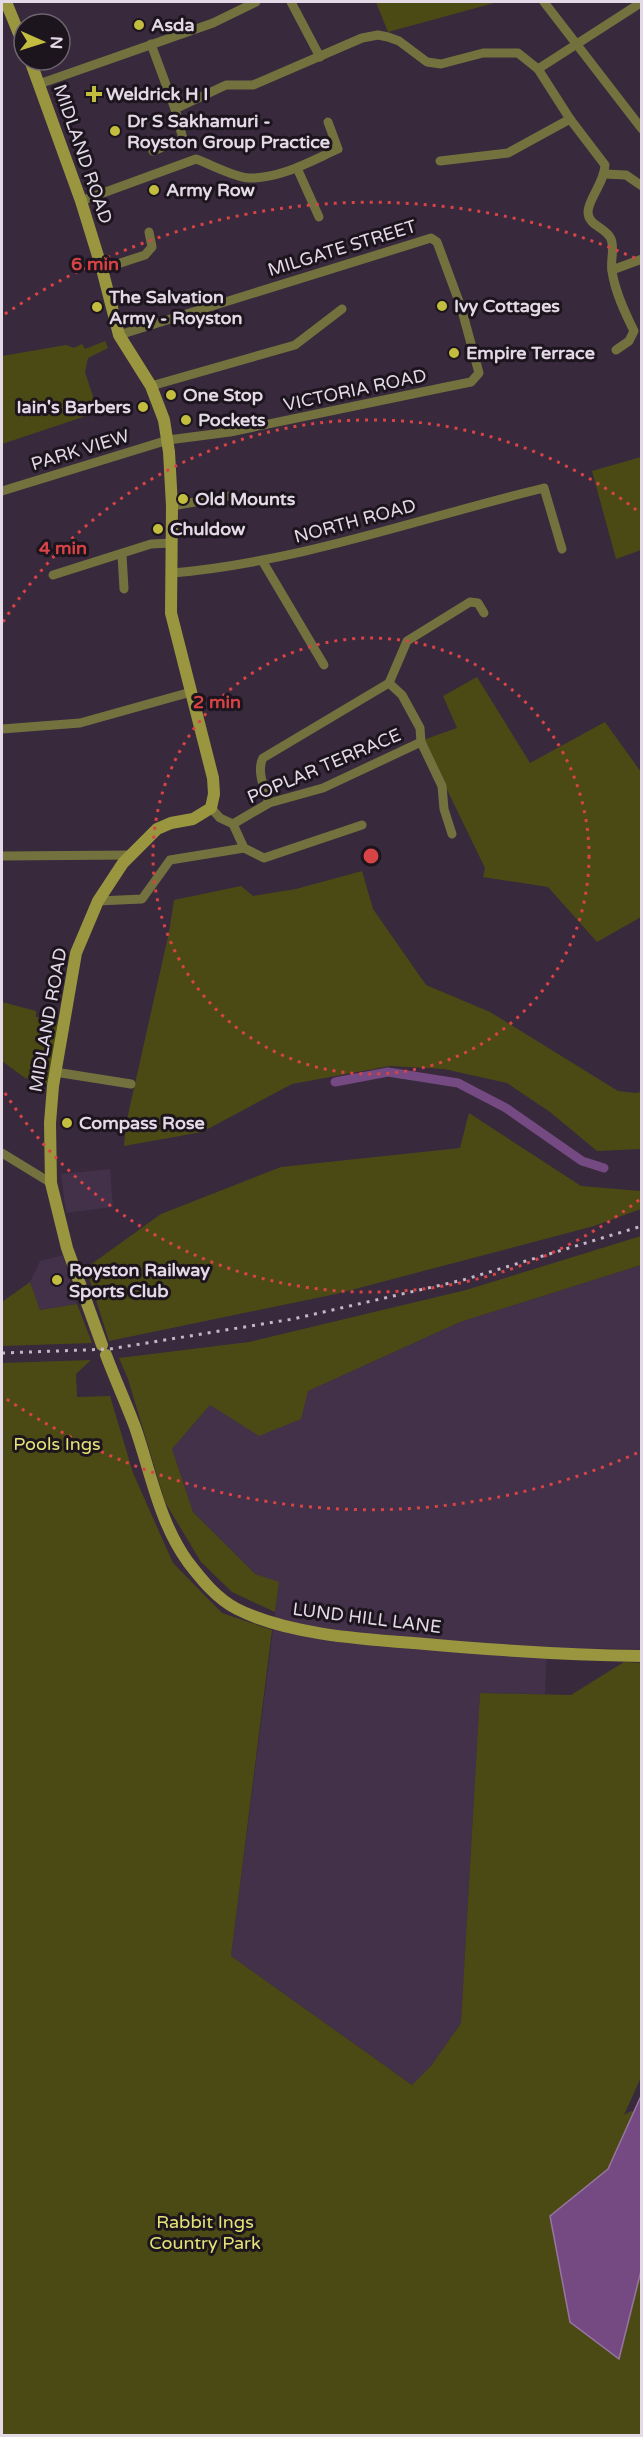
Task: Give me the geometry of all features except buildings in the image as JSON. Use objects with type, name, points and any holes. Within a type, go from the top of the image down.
[{"type":"main road","points":[[6,2],[12,17]]},
{"type":"main road","name":"MIDLAND ROAD","points":[[34,72],[81,201],[119,335],[151,386],[162,411],[168,440],[172,506],[172,622],[213,778],[214,794],[211,808],[193,819],[171,823],[157,829],[123,863],[98,901],[76,952],[55,1072],[50,1123],[51,1183]]},
{"type":"main road","name":"LUND HILL LANE","points":[[51,1183],[67,1248],[135,1427],[156,1497],[172,1535],[188,1561],[217,1596],[236,1609],[270,1623],[356,1638],[518,1652],[642,1656]]},
{"type":"street","points":[[39,84],[213,23],[244,5],[256,2]]},
{"type":"street","points":[[291,2],[320,57]]},
{"type":"street","points":[[544,2],[574,44],[642,129]]},
{"type":"street","points":[[538,69],[642,2]]},
{"type":"street","points":[[175,109],[226,85],[253,85],[362,38],[378,35],[399,42],[427,62],[441,64],[483,52],[518,53],[538,69],[570,119],[605,165],[605,174],[589,207],[588,214],[590,220],[606,231],[610,238],[612,270],[624,312],[638,331],[616,350]]},
{"type":"street","points":[[151,44],[175,109],[183,139],[153,151]]},
{"type":"street","points":[[440,161],[508,153],[570,119]]},
{"type":"street","points":[[81,201],[196,159],[247,179],[297,168],[338,149],[328,122]]},
{"type":"street","points":[[297,168],[319,217]]},
{"type":"street","points":[[605,174],[626,175],[642,186]]},
{"type":"street","points":[[102,269],[145,255],[152,247],[149,232]]},
{"type":"street","name":"MILGATE STREET","points":[[119,335],[427,239],[434,239],[459,303],[479,368],[476,379]]},
{"type":"street","points":[[612,270],[642,259]]},
{"type":"street","points":[[151,386],[295,345],[342,309]]},
{"type":"street","name":"VICTORIA ROAD","points":[[168,440],[230,432],[476,379]]},
{"type":"street","name":"PARK VIEW","points":[[2,491],[168,440]]},
{"type":"street","name":"NORTH ROAD","points":[[172,573],[263,562],[317,550],[544,488],[562,549]]},
{"type":"street","points":[[172,506],[230,496]]},
{"type":"street","points":[[53,575],[151,544],[172,543]]},
{"type":"street","points":[[122,555],[124,589]]},
{"type":"street","points":[[263,562],[324,665]]},
{"type":"street","points":[[269,803],[260,771],[263,758],[389,683],[407,641],[470,602],[478,603],[484,613]]},
{"type":"street","points":[[389,683],[402,695],[420,728],[422,742],[442,786],[444,809],[452,834]]},
{"type":"street","points":[[2,729],[80,723],[191,692]]},
{"type":"street","name":"POPLAR TERRACE","points":[[211,808],[220,818],[233,824],[269,803],[323,788],[422,742]]},
{"type":"street","points":[[233,824],[244,848]]},
{"type":"street","points":[[98,901],[142,899],[170,860],[244,848],[264,858],[363,825]]},
{"type":"street","points":[[2,856],[132,855]]},
{"type":"street","points":[[55,1072],[131,1084]]},
{"type":"street","points":[[2,1153],[51,1183]]},
{"type":"shaded area","points":[[110,1169],[113,1207],[66,1213],[61,1174]]},
{"type":"shaded area","points":[[63,1255],[77,1304],[40,1310],[30,1282],[40,1261]]},
{"type":"shaded area","points":[[641,1265],[641,1649],[547,1648],[545,1694],[480,1693],[461,2023],[431,2066],[412,2085],[231,1956],[279,1583],[255,1574],[193,1512],[172,1449],[210,1405],[308,1391],[460,1322]]},
{"type":"shaded area","points":[[641,2096],[641,2271],[619,2359],[570,2322],[550,2216],[608,2169]]},
{"type":"green space","points":[[376,2],[498,2],[388,32]]},
{"type":"green space","points":[[105,341],[108,348],[88,358],[85,372],[98,412],[2,444],[2,356],[66,345],[74,348],[82,344],[85,349]]},
{"type":"green space","points":[[641,457],[641,550],[616,559],[592,471]]},
{"type":"green space","points":[[477,677],[530,763],[605,722],[641,772],[641,917],[597,942],[548,887],[483,877],[485,868],[423,740],[457,728],[443,696]]},
{"type":"green space","points":[[362,871],[373,909],[426,985],[490,1012],[618,1091],[641,1092],[641,1149],[597,1151],[550,1112],[507,1083],[444,1069],[390,1066],[292,1084],[202,1132],[124,1146],[126,1124],[169,932],[174,900],[241,886],[253,896],[296,889]]},
{"type":"green space","points":[[2,1002],[36,1011],[36,1017],[64,1024],[53,1086],[25,1078],[2,1061]]},
{"type":"green space","points":[[469,1113],[581,1186],[641,1191],[641,1209],[594,1226],[336,1294],[109,1341],[86,1268],[161,1214],[281,1167],[460,1148]]},
{"type":"green space","points":[[641,1236],[641,1265],[460,1322],[308,1391],[301,1419],[259,1436],[210,1405],[172,1449],[193,1512],[255,1574],[279,1582],[275,1612],[232,1592],[201,1562],[165,1502],[128,1379],[119,1358],[249,1342],[466,1290]]},
{"type":"green space","points":[[30,1282],[40,1310],[77,1304],[92,1343],[2,1346],[2,1302]]},
{"type":"green space","name":"Rabbit Ings Country Park","points":[[91,1360],[76,1374],[77,1397],[110,1396],[133,1473],[173,1563],[222,1613],[272,1630],[231,1956],[412,2085],[431,2066],[461,2023],[480,1693],[571,1695],[624,1662],[641,1663],[642,2075],[624,2115],[631,2111],[638,2113],[641,2104],[641,2435],[2,2435],[2,1363]]},
{"type":"waterway","points":[[335,1082],[388,1072],[458,1083],[506,1108],[582,1161],[604,1168]]},
{"type":"railway","points":[[2,1353],[110,1349],[293,1319],[463,1280],[642,1226]]},
{"type":"place","name":"Asda","points":[[139,25]]},
{"type":"place","name":"Weldrick H I","points":[[94,94]]},
{"type":"place","name":"Dr S Sakhamuri - Royston Group Practice","points":[[115,131]]},
{"type":"place","name":"Army Row","points":[[154,190]]},
{"type":"place","name":"Ivy Cottages","points":[[442,306]]},
{"type":"place","name":"The Salvation Army - Royston","points":[[97,307]]},
{"type":"place","name":"Empire Terrace","points":[[454,353]]},
{"type":"place","name":"One Stop","points":[[171,395]]},
{"type":"place","name":"Iain's Barbers","points":[[143,407]]},
{"type":"place","name":"Pockets","points":[[186,420]]},
{"type":"place","name":"Old Mounts","points":[[183,499]]},
{"type":"place","name":"Chuldow","points":[[158,529]]},
{"type":"place","name":"Compass Rose","points":[[67,1123]]},
{"type":"place","name":"Royston Railway Sports Club","points":[[57,1280]]},
{"type":"park label","name":"Pools Ings","points":[[57,1444]]}]
